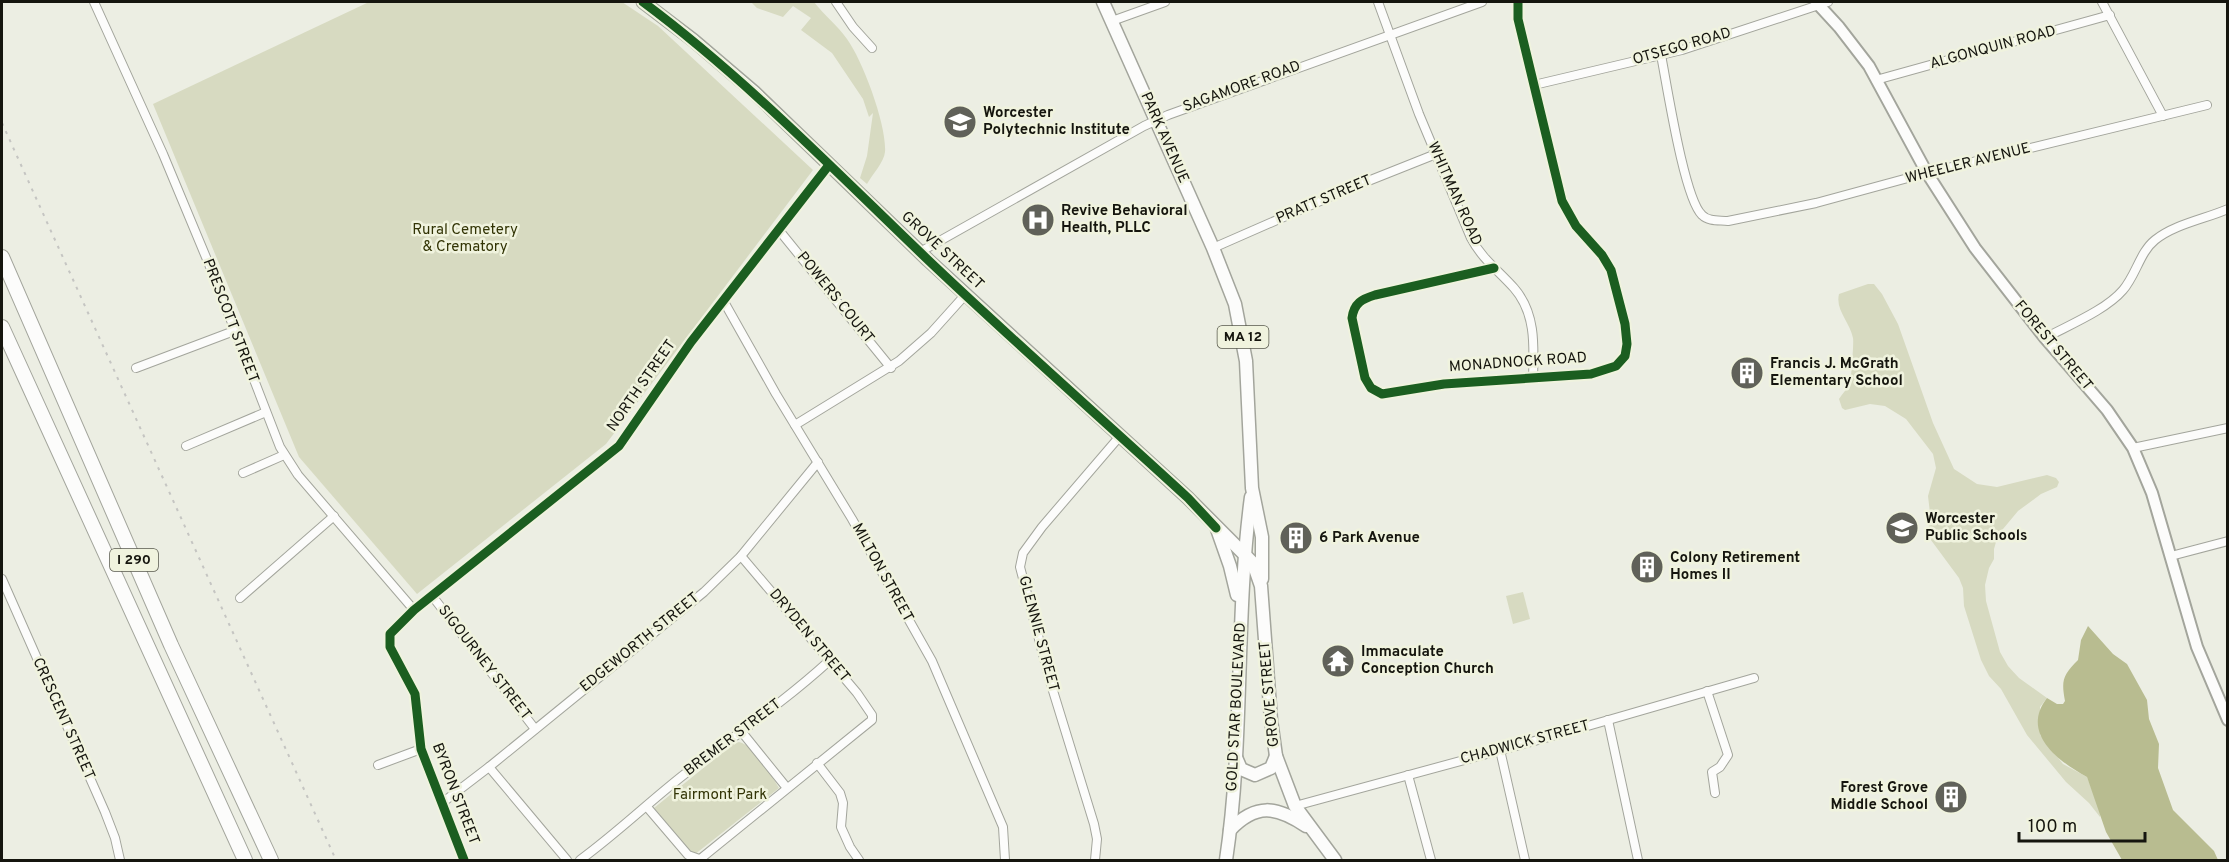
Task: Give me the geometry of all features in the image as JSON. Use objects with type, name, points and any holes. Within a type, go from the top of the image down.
[{"type":"highway","name":"I 290","points":[[2,257],[171,645],[271,861]]},
{"type":"highway","name":"I 290","points":[[2,327],[245,861]]},
{"type":"main road","name":"GROVE STREET","points":[[642,2],[693,40],[734,75],[920,252],[1188,498],[1256,567],[1261,586],[1271,720],[1276,756],[1295,806],[1335,861]]},
{"type":"main road","name":"PARK AVENUE","points":[[1103,2],[1233,298],[1243,339],[1252,488],[1262,537],[1264,572],[1261,586]]},
{"type":"main road","name":"FOREST STREET","points":[[1821,2],[1869,66],[1927,173],[1975,248],[2045,338],[2107,410],[2133,448],[2152,493],[2194,640],[2228,720]]},
{"type":"main road","name":"PARK AVENUE","points":[[1243,552],[1252,488]]},
{"type":"main road","name":"GROVE STREET","points":[[1216,528],[1235,584],[1240,638]]},
{"type":"main road","name":"GOLD STAR BOULEVARD","points":[[1226,861],[1235,754],[1243,552]]},
{"type":"main road","points":[[1235,754],[1241,769],[1255,775],[1271,768],[1276,756]]},
{"type":"main road","points":[[1230,830],[1245,816],[1259,811],[1274,810],[1285,813],[1312,830]]},
{"type":"street","name":"PRESCOTT STREET","points":[[94,2],[163,154],[284,455],[414,610]]},
{"type":"street","points":[[836,2],[872,48]]},
{"type":"street","points":[[1112,21],[1165,2]]},
{"type":"street","name":"WHITMAN ROAD","points":[[1378,2],[1457,208],[1475,246],[1517,291],[1528,312],[1533,334],[1533,378]]},
{"type":"street","name":"SAGAMORE ROAD","points":[[920,252],[1156,120],[1482,2]]},
{"type":"street","name":"MONADNOCK ROAD","points":[[1494,268],[1375,295],[1360,301],[1354,309],[1352,318],[1365,378],[1374,391],[1387,394],[1435,385],[1604,371],[1621,362],[1625,356],[1627,347],[1625,324],[1610,266],[1576,226],[1561,200],[1518,19],[1518,2]]},
{"type":"street","name":"OTSEGO ROAD","points":[[1534,85],[1661,55],[1821,2]]},
{"type":"street","points":[[2102,2],[2163,116]]},
{"type":"street","name":"ALGONQUIN ROAD","points":[[1876,80],[2110,15]]},
{"type":"street","name":"WHEELER AVENUE","points":[[1661,55],[1682,164],[1697,208],[1707,219],[1728,220],[1816,203],[1927,173],[2207,105]]},
{"type":"street","name":"PRATT STREET","points":[[1213,248],[1343,191],[1436,154]]},
{"type":"street","name":"NORTH STREET","points":[[389,636],[414,610],[619,446],[691,342],[830,165]]},
{"type":"street","points":[[2045,338],[2101,308],[2118,295],[2136,271],[2147,248],[2157,238],[2228,210]]},
{"type":"street","name":"POWERS COURT","points":[[778,229],[891,368]]},
{"type":"street","points":[[795,425],[891,368],[931,333],[966,294]]},
{"type":"street","name":"MILTON STREET","points":[[723,300],[932,661],[1004,827],[1005,861]]},
{"type":"street","points":[[136,368],[234,331]]},
{"type":"street","points":[[186,446],[266,412]]},
{"type":"street","points":[[2133,448],[2228,428]]},
{"type":"street","name":"GLENNIE STREET","points":[[1095,861],[1097,839],[1094,824],[1050,681],[1020,567],[1022,555],[1031,541],[1120,436]]},
{"type":"street","points":[[243,473],[284,455]]},
{"type":"street","name":"EDGEWORTH STREET","points":[[442,803],[704,592],[741,556],[818,462]]},
{"type":"street","points":[[240,598],[334,516]]},
{"type":"street","points":[[2171,556],[2228,541]]},
{"type":"street","name":"DRYDEN STREET","points":[[741,556],[857,693],[872,715],[872,720],[817,763]]},
{"type":"street","name":"CRESCENT STREET","points":[[2,579],[108,821],[120,861]]},
{"type":"street","name":"SIGOURNEY STREET","points":[[433,597],[535,729]]},
{"type":"street","name":"BYRON STREET","points":[[389,636],[390,647],[415,694],[421,749],[464,861]]},
{"type":"street","name":"BREMER STREET","points":[[580,861],[647,807],[670,785],[795,692],[829,661]]},
{"type":"street","name":"CHADWICK STREET","points":[[1295,806],[1754,678]]},
{"type":"street","points":[[1707,691],[1728,755],[1720,767],[1712,772],[1715,793]]},
{"type":"street","points":[[1608,720],[1638,861]]},
{"type":"street","points":[[741,731],[787,788]]},
{"type":"street","points":[[378,765],[421,749]]},
{"type":"street","points":[[1500,750],[1525,861]]},
{"type":"street","points":[[647,807],[688,855],[700,860],[817,763],[840,793],[843,803],[841,827],[859,861]]},
{"type":"street","points":[[489,767],[567,861]]},
{"type":"street","points":[[1408,775],[1431,861]]},
{"type":"green space","name":"Rural Cemetery & Crematory","points":[[369,2],[622,2],[658,26],[813,170],[606,444],[417,594],[299,457],[153,104]]},
{"type":"green space","points":[[751,2],[814,2],[847,39],[860,62],[873,94],[885,141],[884,156],[867,184],[860,178],[867,156],[873,113],[869,117],[863,99],[832,53],[801,30],[811,18],[793,6],[783,17],[757,8]]},
{"type":"green space","points":[[1874,284],[1882,294],[1898,324],[1933,423],[1954,469],[1977,484],[1997,487],[2047,475],[2056,478],[2059,482],[2057,487],[2041,494],[2018,511],[1998,535],[1994,559],[1985,585],[1986,601],[2000,652],[2008,666],[2019,678],[2047,698],[2040,707],[2040,735],[2063,764],[2087,777],[2101,812],[2100,817],[2089,803],[2066,782],[2027,735],[2001,689],[1989,676],[1981,660],[1964,606],[1963,588],[1959,578],[1928,536],[1930,513],[1928,496],[1936,468],[1933,454],[1906,419],[1885,406],[1870,404],[1845,410],[1842,408],[1839,399],[1850,384],[1853,341],[1839,305],[1839,294]]},
{"type":"green space","points":[[1523,592],[1530,619],[1513,624],[1506,596]]},
{"type":"green space","name":"Fairmont Park","points":[[739,742],[745,744],[756,754],[779,788],[694,855],[654,808],[733,744]]},
{"type":"shaded area","points":[[2088,626],[2113,654],[2127,664],[2147,700],[2149,719],[2159,744],[2158,768],[2173,810],[2214,851],[2218,860],[2122,860],[2106,832],[2087,777],[2065,763],[2046,745],[2040,734],[2038,723],[2040,711],[2047,698],[2057,704],[2063,704],[2065,701],[2064,678],[2078,660],[2081,640]]},
{"type":"railway","points":[[2,123],[336,860]]},
{"type":"cycle path","points":[[643,2],[681,31],[753,93],[958,289],[1188,498],[1216,528]]},
{"type":"cycle path","points":[[1494,268],[1375,295],[1359,302],[1352,318],[1365,378],[1371,388],[1382,394],[1444,384],[1591,374],[1616,366],[1625,356],[1627,344],[1625,324],[1611,270],[1602,255],[1576,226],[1562,201],[1518,19],[1518,2]]},
{"type":"cycle path","points":[[464,860],[421,749],[415,694],[390,647],[390,634],[414,610],[619,446],[691,342],[829,165]]},
{"type":"place","name":"Worcester Polytechnic Institute","points":[[960,122]]},
{"type":"place","name":"Revive Behavioral Health, PLLC","points":[[1038,220]]},
{"type":"place","name":"Francis J. McGrath Elementary School","points":[[1747,373]]},
{"type":"place","name":"Worcester Public Schools","points":[[1902,528]]},
{"type":"place","name":"6 Park Avenue","points":[[1296,538]]},
{"type":"place","name":"Colony Retirement Homes II","points":[[1647,567]]},
{"type":"place","name":"Immaculate Conception Church","points":[[1338,661]]},
{"type":"place","name":"Forest Grove Middle School","points":[[1951,797]]}]
